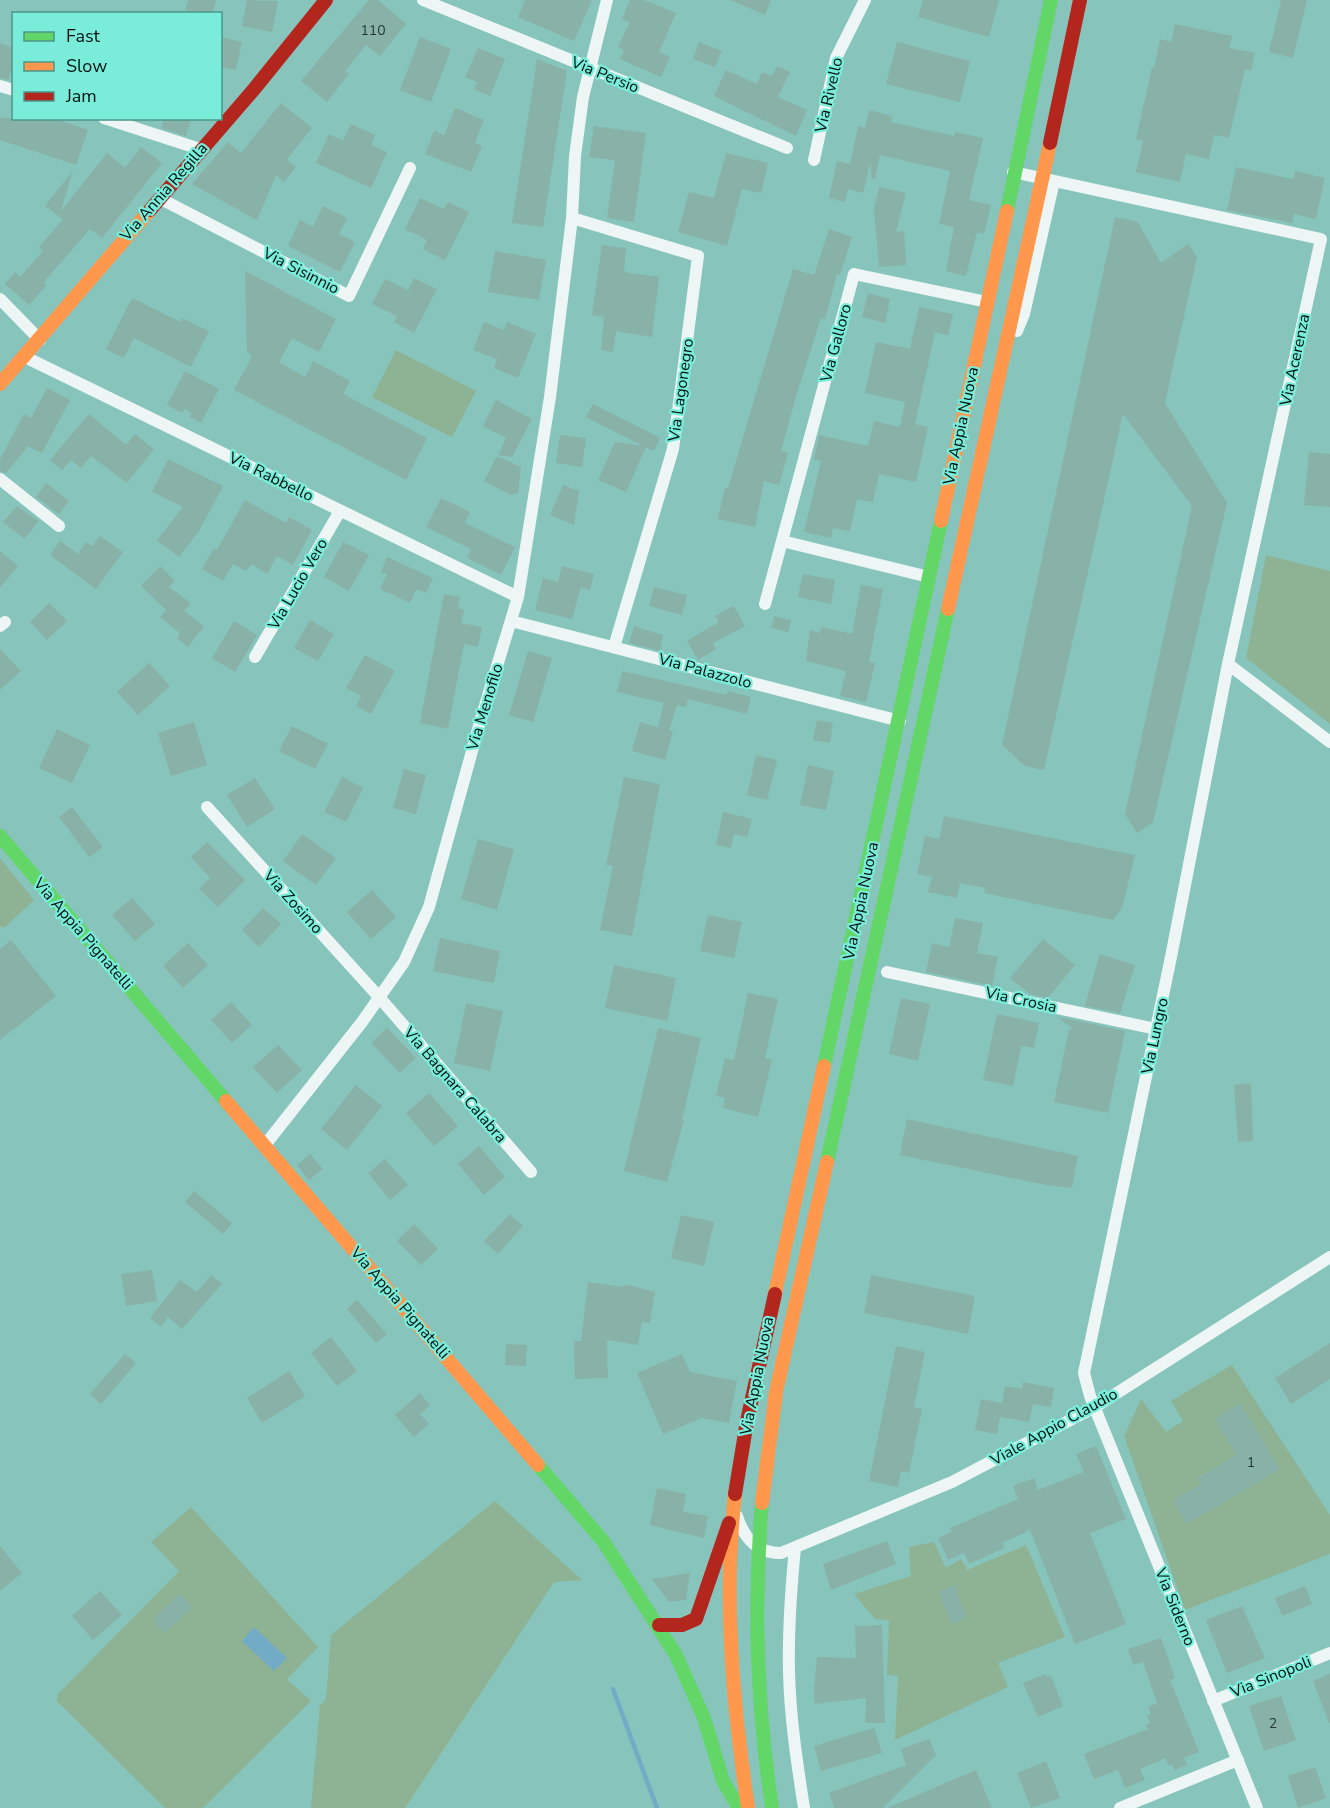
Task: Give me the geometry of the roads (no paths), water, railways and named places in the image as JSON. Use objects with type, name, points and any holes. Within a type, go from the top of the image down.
[{"type":"main road","name":"Via Annia Regilla","points":[[0,384],[40,340],[326,0]]},
{"type":"main road","name":"Via Appia Nuova","points":[[748,1808],[732,1680],[732,1533],[734,1507],[755,1378],[900,722],[1013,171],[1051,0]]},
{"type":"main road","name":"Via Appia Nuova","points":[[772,1808],[757,1682],[758,1548],[763,1485],[782,1361],[999,380],[1047,179],[1080,0]]},
{"type":"main road","name":"Via Appia Pignatelli","points":[[0,836],[584,1517],[618,1562],[659,1625],[686,1674],[704,1718],[723,1781],[739,1808]]},
{"type":"main road","points":[[659,1625],[687,1624],[699,1615],[734,1507]]},
{"type":"street","name":"Via Persio","points":[[423,0],[787,148]]},
{"type":"street","name":"Via Menofilo","points":[[266,1145],[404,962],[429,907],[480,722],[518,597],[550,397],[572,218],[575,156],[589,69],[607,0]]},
{"type":"street","name":"Via Rivello","points":[[814,160],[836,58],[865,0]]},
{"type":"street","points":[[110,120],[200,150]]},
{"type":"street","name":"Via Sisinnio","points":[[159,198],[349,296],[410,168]]},
{"type":"street","name":"Via Acerenza","points":[[1013,171],[1321,239],[1228,664]]},
{"type":"street","name":"Via Lagonegro","points":[[572,218],[698,256],[673,449],[614,647]]},
{"type":"street","name":"Via Galloro","points":[[765,604],[854,274],[987,302]]},
{"type":"street","points":[[0,299],[40,340]]},
{"type":"street","name":"Via Rabbello","points":[[25,357],[518,597]]},
{"type":"street","points":[[0,479],[59,526]]},
{"type":"street","name":"Via Lucio Vero","points":[[255,657],[340,511]]},
{"type":"street","points":[[782,541],[929,577]]},
{"type":"street","name":"Via Palazzolo","points":[[511,621],[900,722]]},
{"type":"street","points":[[1228,664],[1330,742]]},
{"type":"street","name":"Via Lungro","points":[[1095,1407],[1085,1381],[1084,1366],[1193,849],[1228,664]]},
{"type":"street","name":"Via Zosimo","points":[[207,807],[379,997]]},
{"type":"street","name":"Via Crosia","points":[[887,972],[1156,1029]]},
{"type":"street","name":"Via Bagnara Calabra","points":[[379,997],[531,1172]]},
{"type":"street","name":"Viale Appio Claudio","points":[[758,1548],[781,1553],[952,1482],[1095,1407],[1330,1257]]},
{"type":"street","name":"Via Siderno","points":[[1095,1407],[1257,1808]]},
{"type":"street","points":[[734,1507],[741,1530],[758,1548]]},
{"type":"street","points":[[795,1548],[789,1614],[789,1673],[793,1739],[804,1808]]},
{"type":"street","name":"Via Sinopoli","points":[[1213,1701],[1330,1653]]},
{"type":"street","points":[[1120,1808],[1238,1760]]},
{"type":"water","points":[[254,1627],[287,1658],[274,1671],[242,1641]]},
{"type":"waterway","points":[[613,1689],[657,1808]]}]
